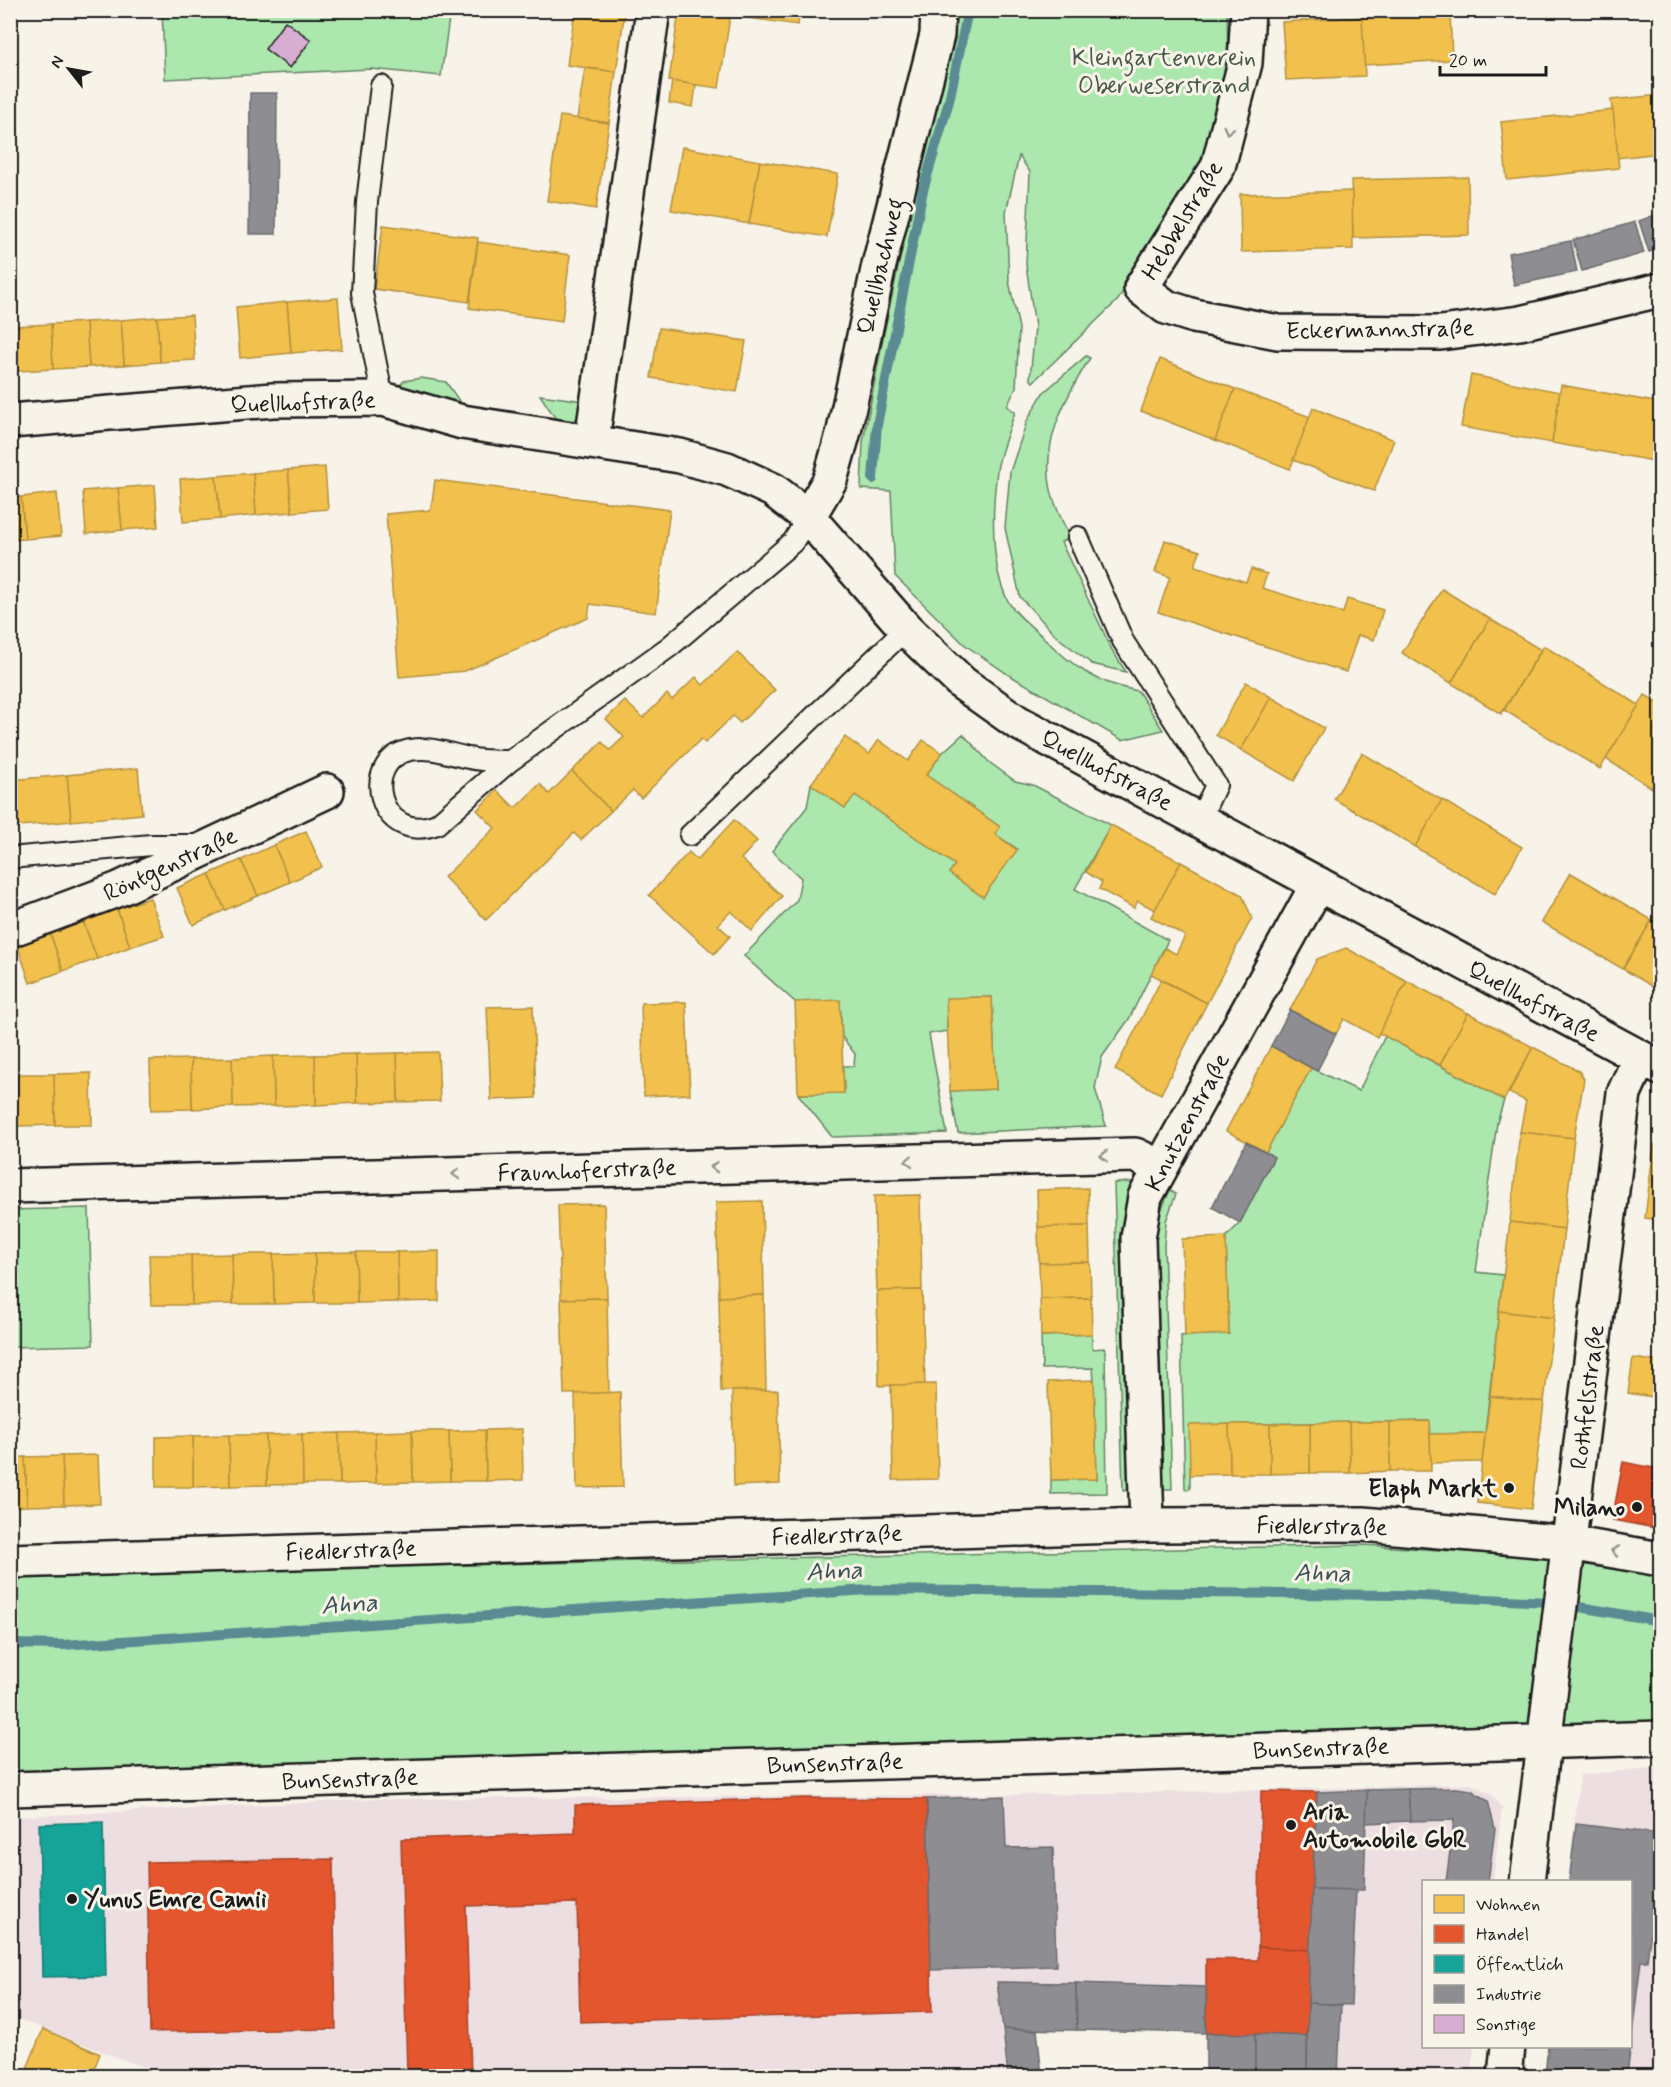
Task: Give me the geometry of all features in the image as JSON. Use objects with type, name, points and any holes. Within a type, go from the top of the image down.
[{"type":"street","points":[[592,440],[653,10]]},
{"type":"street","name":"Quellbachweg","points":[[808,517],[830,480],[844,431],[879,265],[937,35],[938,10]]},
{"type":"street","name":"Hebbelstraße","points":[[1141,288],[1218,167],[1245,63],[1248,10]]},
{"type":"street","name":"Eckermannstraße","points":[[1141,288],[1166,307],[1194,316],[1278,332],[1428,333],[1520,323],[1660,290]]},
{"type":"street","name":"Quellhofstraße","points":[[10,421],[273,400],[383,399],[462,422],[592,440],[680,456],[727,469],[773,490],[808,517],[906,629],[962,683],[1017,722],[1650,1063]]},
{"type":"street","name":"Röntgenstraße","points":[[10,930],[119,889],[327,791]]},
{"type":"street","name":"Knutzenstraße","points":[[1147,1525],[1138,1238],[1145,1197],[1318,884]]},
{"type":"street","name":"Rothfelsstraße","points":[[1527,1880],[1542,1741],[1558,1637],[1624,1093],[1650,1063]]},
{"type":"street","name":"Fraunhoferstraße","points":[[10,1186],[1135,1155],[1160,1167]]},
{"type":"street","name":"Fiedlerstraße","points":[[10,1561],[1147,1525],[1364,1524],[1568,1554],[1660,1559]]},
{"type":"street","name":"Bunsenstraße","points":[[10,1789],[1660,1738]]},
{"type":"street","points":[[1505,2076],[1509,2048]]},
{"type":"lane","points":[[381,86],[367,202],[362,292],[383,399]]},
{"type":"lane","points":[[510,761],[476,760],[447,750],[408,750],[396,757],[384,771],[379,786],[384,806],[393,818],[409,827],[424,829],[437,824],[510,761],[669,647],[793,542],[808,517]]},
{"type":"lane","points":[[1078,537],[1123,641],[1216,784],[1200,819]]},
{"type":"lane","points":[[690,836],[906,629]]},
{"type":"lane","points":[[10,858],[151,845],[212,845]]},
{"type":"shaded area","points":[[1660,1767],[1660,2076],[1545,2076],[1548,2048],[1632,2048],[1632,1880],[1568,1880],[1580,1775]]},
{"type":"shaded area","points":[[1472,1784],[1491,1794],[1502,1808],[1493,1880],[1422,1880],[1422,2048],[1474,2048],[1470,2076],[1307,2076],[1307,2036],[1003,2029],[1007,2076],[177,2076],[129,2062],[11,2016],[10,1817],[382,1799],[1101,1794]]},
{"type":"green space","points":[[162,11],[450,11],[441,76],[371,69],[165,79]]},
{"type":"green space","name":"Kleingartenverein Oberweserstrand","points":[[949,11],[1227,11],[1228,64],[1207,151],[1118,300],[1033,382],[1030,379],[1035,327],[1026,265],[1030,172],[1019,156],[1006,212],[1009,281],[1019,328],[1016,388],[1007,406],[1015,412],[1002,448],[995,485],[995,554],[1002,587],[1015,611],[1076,666],[1110,684],[1138,691],[1163,730],[1122,740],[1009,675],[965,645],[895,576],[891,491],[861,489],[863,442],[947,41]]},
{"type":"green space","points":[[1086,356],[1090,358],[1072,389],[1057,423],[1049,458],[1049,476],[1054,500],[1070,538],[1061,542],[1112,650],[1126,672],[1092,664],[1056,636],[1020,597],[1005,528],[1010,472],[1027,421],[1043,393]]},
{"type":"green space","points":[[421,378],[446,382],[464,408],[401,388],[400,385],[404,381]]},
{"type":"green space","points":[[540,395],[584,401],[577,419],[558,422]]},
{"type":"green space","points":[[963,734],[989,762],[1015,781],[1033,785],[1111,825],[1075,889],[1168,940],[1129,1019],[1102,1057],[1095,1088],[1106,1126],[958,1133],[950,1091],[996,1089],[992,997],[947,998],[947,1031],[929,1034],[947,1133],[832,1137],[798,1094],[844,1093],[843,1066],[854,1066],[855,1054],[842,1037],[840,1001],[795,1002],[744,956],[797,900],[801,878],[772,851],[807,807],[811,784],[845,808],[855,795],[955,865],[949,873],[983,897],[1017,849],[995,834],[1000,827],[926,775],[942,753]]},
{"type":"green space","points":[[1385,1036],[1504,1100],[1497,1123],[1476,1272],[1503,1275],[1485,1433],[1430,1434],[1429,1421],[1190,1425],[1190,1489],[1185,1489],[1181,1336],[1229,1334],[1226,1237],[1240,1223],[1274,1157],[1266,1152],[1311,1068],[1359,1091]]},
{"type":"green space","points":[[1132,1182],[1131,1490],[1123,1491],[1114,1183]]},
{"type":"green space","points":[[1170,1190],[1176,1194],[1166,1221],[1164,1245],[1172,1489],[1161,1489],[1155,1244],[1157,1220]]},
{"type":"green space","points":[[89,1208],[93,1345],[11,1347],[11,1210]]},
{"type":"green space","points":[[1092,1334],[1092,1349],[1105,1348],[1107,1493],[1051,1494],[1051,1480],[1097,1479],[1094,1380],[1093,1368],[1042,1369],[1041,1336]]},
{"type":"green space","points":[[1363,1545],[1527,1556],[1660,1576],[1660,1724],[11,1779],[10,1575]]},
{"type":"building: Wohnen","points":[[575,10],[625,10],[616,72],[567,65]]},
{"type":"building: Wohnen","points":[[679,10],[731,10],[719,88],[669,81]]},
{"type":"building: Wohnen","points":[[731,10],[750,10],[749,18],[730,16]]},
{"type":"building: Wohnen","points":[[750,10],[800,10],[798,25],[749,18]]},
{"type":"building: Wohnen","points":[[1361,10],[1450,10],[1452,60],[1364,65]]},
{"type":"building: Wohnen","points":[[1362,17],[1365,76],[1286,80],[1282,22]]},
{"type":"building: Wohnen","points":[[585,68],[616,72],[609,123],[577,119]]},
{"type":"building: Wohnen","points":[[672,81],[696,85],[693,107],[669,103]]},
{"type":"building: Wohnen","points":[[1660,95],[1660,153],[1617,158],[1611,100]]},
{"type":"building: Wohnen","points":[[1613,110],[1619,168],[1507,180],[1501,122]]},
{"type":"building: Wohnen","points":[[560,116],[609,123],[596,209],[547,201]]},
{"type":"building: Wohnen","points":[[682,147],[760,161],[749,224],[671,210]]},
{"type":"building: Wohnen","points":[[760,161],[838,174],[827,237],[749,224]]},
{"type":"building: Wohnen","points":[[1468,177],[1469,235],[1353,238],[1351,180]]},
{"type":"building: Wohnen","points":[[1352,191],[1353,249],[1241,252],[1240,194]]},
{"type":"building: Wohnen","points":[[383,225],[478,238],[469,302],[374,289]]},
{"type":"building: Wohnen","points":[[478,242],[570,255],[562,321],[469,308]]},
{"type":"building: Wohnen","points":[[338,298],[342,349],[291,353],[287,302]]},
{"type":"building: Wohnen","points":[[287,302],[291,353],[240,358],[236,307]]},
{"type":"building: Wohnen","points":[[192,315],[195,360],[160,362],[157,317]]},
{"type":"building: Wohnen","points":[[157,317],[160,362],[124,365],[121,320]]},
{"type":"building: Wohnen","points":[[121,320],[124,365],[89,367],[86,322]]},
{"type":"building: Wohnen","points":[[86,322],[89,367],[53,369],[51,324]]},
{"type":"building: Wohnen","points":[[51,324],[53,369],[18,371],[15,326]]},
{"type":"building: Wohnen","points":[[15,326],[18,371],[10,372],[10,327]]},
{"type":"building: Wohnen","points":[[659,328],[746,341],[737,392],[651,378]]},
{"type":"building: Wohnen","points":[[1160,359],[1235,389],[1215,440],[1141,411]]},
{"type":"building: Wohnen","points":[[1471,375],[1560,392],[1552,443],[1461,427]]},
{"type":"building: Wohnen","points":[[1561,385],[1660,403],[1660,462],[1552,443]]},
{"type":"building: Wohnen","points":[[1235,389],[1310,417],[1290,469],[1215,440]]},
{"type":"building: Wohnen","points":[[1313,408],[1394,440],[1374,491],[1293,460]]},
{"type":"building: Wohnen","points":[[325,467],[328,509],[292,512],[288,470]]},
{"type":"building: Wohnen","points":[[288,470],[292,512],[256,515],[253,473]]},
{"type":"building: Wohnen","points":[[253,473],[256,515],[220,519],[216,476]]},
{"type":"building: Wohnen","points":[[216,476],[220,519],[183,522],[180,479]]},
{"type":"building: Wohnen","points":[[435,480],[670,510],[656,613],[590,604],[588,618],[465,671],[399,677],[386,514],[431,510]]},
{"type":"building: Wohnen","points":[[155,485],[158,527],[122,530],[118,488]]},
{"type":"building: Wohnen","points":[[118,488],[122,530],[86,534],[83,491]]},
{"type":"building: Wohnen","points":[[57,493],[61,536],[25,539],[21,497]]},
{"type":"building: Wohnen","points":[[21,497],[25,539],[10,540],[10,498]]},
{"type":"building: Wohnen","points":[[1165,540],[1200,551],[1195,566],[1246,582],[1251,569],[1267,574],[1262,588],[1343,613],[1347,599],[1383,610],[1374,640],[1358,635],[1346,672],[1158,612],[1170,577],[1155,572]]},
{"type":"building: Wohnen","points":[[1442,589],[1490,619],[1451,683],[1402,653]]},
{"type":"building: Wohnen","points":[[1490,619],[1541,650],[1501,714],[1451,683]]},
{"type":"building: Wohnen","points":[[1544,646],[1639,705],[1600,769],[1504,710]]},
{"type":"building: Wohnen","points":[[737,652],[775,690],[740,723],[733,716],[705,743],[701,739],[641,798],[633,790],[611,811],[572,771],[602,742],[610,750],[624,737],[606,719],[625,701],[643,718],[667,694],[672,700],[696,677],[703,685]]},
{"type":"building: Wohnen","points":[[1246,682],[1271,697],[1241,750],[1216,735]]},
{"type":"building: Wohnen","points":[[1645,695],[1660,704],[1660,793],[1606,759]]},
{"type":"building: Wohnen","points":[[1271,697],[1324,728],[1294,781],[1241,750]]},
{"type":"building: Wohnen","points":[[845,737],[869,754],[879,740],[908,761],[923,740],[942,753],[926,775],[1000,827],[995,834],[1017,850],[983,897],[949,873],[955,865],[855,795],[845,808],[811,784]]},
{"type":"building: Wohnen","points":[[1362,753],[1442,800],[1415,847],[1334,799]]},
{"type":"building: Wohnen","points":[[138,768],[142,814],[71,821],[67,775]]},
{"type":"building: Wohnen","points":[[572,771],[611,811],[581,840],[574,833],[486,920],[444,877],[495,828],[477,810],[497,790],[515,808],[540,784],[549,794]]},
{"type":"building: Wohnen","points":[[67,775],[71,821],[10,827],[10,780]]},
{"type":"building: Wohnen","points":[[1442,800],[1522,847],[1495,894],[1415,847]]},
{"type":"building: Wohnen","points":[[734,820],[757,841],[741,859],[782,896],[752,931],[731,911],[718,925],[730,936],[714,954],[649,895],[689,852],[697,860]]},
{"type":"building: Wohnen","points":[[1111,825],[1181,862],[1155,910],[1138,901],[1134,908],[1099,889],[1102,882],[1086,872]]},
{"type":"building: Wohnen","points":[[306,831],[322,867],[290,882],[274,845]]},
{"type":"building: Wohnen","points":[[274,845],[290,882],[258,896],[241,860]]},
{"type":"building: Wohnen","points":[[241,860],[258,896],[225,910],[209,874]]},
{"type":"building: Wohnen","points":[[1181,862],[1242,895],[1252,918],[1207,1003],[1151,974],[1165,948],[1176,954],[1185,936],[1151,917]]},
{"type":"building: Wohnen","points":[[1571,873],[1652,920],[1623,969],[1542,922]]},
{"type":"building: Wohnen","points":[[209,874],[225,910],[193,925],[177,888]]},
{"type":"building: Wohnen","points":[[150,898],[164,936],[130,947],[117,909]]},
{"type":"building: Wohnen","points":[[117,909],[130,947],[97,959],[83,921]]},
{"type":"building: Wohnen","points":[[1652,920],[1660,925],[1660,991],[1623,969]]},
{"type":"building: Wohnen","points":[[83,921],[97,959],[63,971],[50,933]]},
{"type":"building: Wohnen","points":[[50,933],[63,971],[30,983],[17,944]]},
{"type":"building: Wohnen","points":[[1346,948],[1407,981],[1377,1037],[1344,1019],[1336,1034],[1290,1010],[1317,959]]},
{"type":"building: Wohnen","points":[[1161,980],[1207,1003],[1161,1094],[1115,1070]]},
{"type":"building: Wohnen","points":[[1407,981],[1468,1013],[1440,1065],[1379,1033]]},
{"type":"building: Wohnen","points":[[992,997],[996,1089],[950,1091],[946,998]]},
{"type":"building: Wohnen","points":[[840,1000],[844,1093],[798,1094],[795,1002]]},
{"type":"building: Wohnen","points":[[686,1002],[690,1094],[644,1096],[641,1003]]},
{"type":"building: Wohnen","points":[[533,1006],[536,1098],[491,1100],[487,1007]]},
{"type":"building: Wohnen","points":[[1468,1013],[1533,1047],[1504,1100],[1440,1065]]},
{"type":"building: Wohnen","points":[[1271,1046],[1311,1068],[1266,1152],[1226,1131]]},
{"type":"building: Wohnen","points":[[1533,1047],[1579,1071],[1584,1079],[1574,1138],[1520,1132],[1526,1101],[1509,1093]]},
{"type":"building: Wohnen","points":[[438,1052],[440,1101],[398,1102],[397,1053]]},
{"type":"building: Wohnen","points":[[397,1053],[398,1102],[357,1103],[356,1054]]},
{"type":"building: Wohnen","points":[[356,1054],[357,1103],[316,1105],[315,1055]]},
{"type":"building: Wohnen","points":[[315,1055],[316,1105],[274,1106],[273,1056]]},
{"type":"building: Wohnen","points":[[273,1056],[274,1106],[233,1107],[232,1058]]},
{"type":"building: Wohnen","points":[[232,1058],[233,1107],[192,1109],[191,1059]]},
{"type":"building: Wohnen","points":[[191,1059],[192,1109],[151,1110],[150,1060]]},
{"type":"building: Wohnen","points":[[91,1073],[92,1125],[55,1125],[54,1074]]},
{"type":"building: Wohnen","points":[[10,1074],[17,1074],[18,1126],[10,1126]]},
{"type":"building: Wohnen","points":[[17,1074],[54,1074],[55,1125],[18,1126]]},
{"type":"building: Wohnen","points":[[1520,1132],[1574,1138],[1564,1229],[1510,1222]]},
{"type":"building: Wohnen","points":[[1660,1140],[1660,1220],[1645,1218],[1654,1145]]},
{"type":"building: Wohnen","points":[[1088,1188],[1089,1226],[1038,1227],[1037,1190]]},
{"type":"building: Wohnen","points":[[920,1195],[922,1290],[877,1291],[874,1196]]},
{"type":"building: Wohnen","points":[[762,1201],[764,1295],[719,1297],[716,1202]]},
{"type":"building: Wohnen","points":[[604,1204],[607,1298],[561,1299],[558,1205]]},
{"type":"building: Wohnen","points":[[1510,1222],[1564,1229],[1554,1318],[1499,1311]]},
{"type":"building: Wohnen","points":[[1089,1226],[1090,1262],[1039,1263],[1038,1227]]},
{"type":"building: Wohnen","points":[[1226,1237],[1229,1334],[1185,1336],[1182,1239]]},
{"type":"building: Wohnen","points":[[439,1251],[439,1301],[398,1302],[397,1252]]},
{"type":"building: Wohnen","points":[[356,1252],[397,1252],[398,1302],[357,1303]]},
{"type":"building: Wohnen","points":[[356,1252],[357,1303],[315,1303],[315,1253]]},
{"type":"building: Wohnen","points":[[315,1253],[315,1303],[274,1304],[273,1254]]},
{"type":"building: Wohnen","points":[[232,1254],[273,1254],[274,1304],[233,1304]]},
{"type":"building: Wohnen","points":[[232,1254],[233,1304],[192,1305],[191,1255]]},
{"type":"building: Wohnen","points":[[149,1255],[191,1255],[192,1305],[151,1305]]},
{"type":"building: Wohnen","points":[[1090,1262],[1091,1298],[1040,1299],[1039,1263]]},
{"type":"building: Wohnen","points":[[922,1290],[925,1384],[879,1386],[877,1291]]},
{"type":"building: Wohnen","points":[[764,1295],[766,1390],[721,1391],[719,1297]]},
{"type":"building: Wohnen","points":[[607,1298],[609,1393],[564,1394],[561,1299]]},
{"type":"building: Wohnen","points":[[1091,1298],[1092,1334],[1041,1336],[1040,1299]]},
{"type":"building: Wohnen","points":[[1499,1311],[1554,1318],[1544,1402],[1490,1396]]},
{"type":"building: Wohnen","points":[[1633,1358],[1660,1362],[1660,1398],[1628,1393]]},
{"type":"building: Wohnen","points":[[1094,1380],[1097,1479],[1051,1480],[1048,1382]]},
{"type":"building: Wohnen","points":[[936,1384],[938,1479],[893,1480],[891,1385]]},
{"type":"building: Wohnen","points":[[778,1390],[780,1484],[734,1486],[732,1391]]},
{"type":"building: Wohnen","points":[[620,1392],[623,1487],[577,1488],[575,1394]]},
{"type":"building: Wohnen","points":[[1490,1396],[1544,1402],[1531,1509],[1477,1503]]},
{"type":"building: Wohnen","points":[[1430,1421],[1431,1471],[1390,1471],[1390,1422]]},
{"type":"building: Wohnen","points":[[1349,1422],[1390,1422],[1390,1471],[1350,1473]]},
{"type":"building: Wohnen","points":[[1349,1422],[1350,1473],[1310,1473],[1310,1423]]},
{"type":"building: Wohnen","points":[[1310,1423],[1310,1473],[1270,1474],[1270,1424]]},
{"type":"building: Wohnen","points":[[1229,1424],[1270,1424],[1270,1474],[1230,1474]]},
{"type":"building: Wohnen","points":[[1229,1424],[1230,1474],[1190,1475],[1189,1425]]},
{"type":"building: Wohnen","points":[[522,1429],[523,1480],[486,1481],[485,1430]]},
{"type":"building: Wohnen","points":[[485,1430],[486,1481],[450,1481],[449,1431]]},
{"type":"building: Wohnen","points":[[412,1431],[449,1431],[450,1481],[413,1482]]},
{"type":"building: Wohnen","points":[[412,1431],[413,1482],[376,1483],[375,1432]]},
{"type":"building: Wohnen","points":[[375,1432],[376,1483],[340,1484],[339,1433]]},
{"type":"building: Wohnen","points":[[339,1433],[340,1484],[303,1484],[302,1434]]},
{"type":"building: Wohnen","points":[[1485,1433],[1482,1462],[1431,1463],[1430,1434]]},
{"type":"building: Wohnen","points":[[302,1434],[303,1484],[267,1485],[266,1435]]},
{"type":"building: Wohnen","points":[[229,1435],[266,1435],[267,1485],[230,1486]]},
{"type":"building: Wohnen","points":[[229,1435],[230,1486],[193,1487],[193,1436]]},
{"type":"building: Wohnen","points":[[193,1436],[193,1487],[156,1487],[156,1437]]},
{"type":"building: Wohnen","points":[[98,1455],[100,1504],[64,1505],[62,1456]]},
{"type":"building: Wohnen","points":[[62,1456],[64,1505],[27,1506],[25,1457]]},
{"type":"building: Wohnen","points":[[25,1457],[27,1506],[10,1507],[10,1458]]},
{"type":"building: Wohnen","points":[[43,2029],[100,2054],[91,2076],[24,2076]]},
{"type":"building: Wohnen","points":[[1124,2072],[1206,2072],[1206,2076],[1125,2076]]},
{"type":"building: Handel","points":[[1623,1462],[1660,1469],[1660,1529],[1612,1520]]},
{"type":"building: Handel","points":[[1261,1791],[1317,1792],[1311,1950],[1258,1947]]},
{"type":"building: Handel","points":[[804,1798],[927,1799],[932,2012],[580,2022],[577,1903],[466,1906],[471,2076],[407,2076],[401,1839],[575,1833],[575,1805]]},
{"type":"building: Handel","points":[[333,1859],[336,2029],[150,2032],[147,1862]]},
{"type":"building: Handel","points":[[1258,1947],[1311,1950],[1307,2036],[1206,2033],[1206,1959],[1258,1960]]},
{"type":"building: Öffentlich","points":[[103,1822],[106,1976],[42,1977],[39,1824]]},
{"type":"building: Industrie","points":[[250,93],[277,93],[276,234],[249,234]]},
{"type":"building: Industrie","points":[[1660,213],[1660,248],[1649,252],[1639,221]]},
{"type":"building: Industrie","points":[[1635,222],[1644,253],[1582,271],[1573,240]]},
{"type":"building: Industrie","points":[[1571,241],[1577,272],[1514,285],[1508,253]]},
{"type":"building: Industrie","points":[[1290,1010],[1336,1034],[1317,1071],[1271,1046]]},
{"type":"building: Industrie","points":[[1246,1142],[1274,1157],[1240,1223],[1212,1207]]},
{"type":"building: Industrie","points":[[1408,1789],[1471,1790],[1488,1801],[1495,1829],[1488,1880],[1446,1880],[1454,1820],[1410,1821]]},
{"type":"building: Industrie","points":[[1408,1789],[1410,1821],[1366,1823],[1367,1790]]},
{"type":"building: Industrie","points":[[1367,1790],[1364,1890],[1312,1889],[1317,1792]]},
{"type":"building: Industrie","points":[[1004,1796],[1006,1848],[1053,1847],[1056,1966],[931,1970],[927,1799]]},
{"type":"building: Industrie","points":[[1576,1824],[1660,1834],[1660,1857],[1647,1961],[1641,1961],[1632,2035],[1632,1880],[1569,1880]]},
{"type":"building: Industrie","points":[[1312,1889],[1356,1890],[1351,2005],[1308,2003]]},
{"type":"building: Industrie","points":[[997,1982],[1076,1983],[1077,2030],[1003,2029]]},
{"type":"building: Industrie","points":[[1076,1983],[1206,1987],[1206,2033],[1077,2030]]},
{"type":"building: Industrie","points":[[1308,2003],[1341,2005],[1338,2076],[1307,2076]]},
{"type":"building: Industrie","points":[[1003,2029],[1037,2030],[1042,2076],[1008,2076]]},
{"type":"building: Industrie","points":[[1206,2033],[1255,2034],[1255,2076],[1206,2076]]},
{"type":"building: Industrie","points":[[1255,2034],[1307,2036],[1307,2074],[1255,2072]]},
{"type":"building: Industrie","points":[[1548,2048],[1630,2048],[1627,2076],[1545,2074]]},
{"type":"building: Sonstige","points":[[285,21],[311,40],[290,68],[265,49]]},
{"type":"waterway","points":[[873,479],[877,425],[923,190],[949,101],[968,10]]},
{"type":"waterway","name":"Ahna","points":[[10,1644],[63,1645],[868,1590],[1400,1595],[1551,1602],[1660,1621]]},
{"type":"place","name":"Elaph Markt","points":[[1509,1488]]},
{"type":"place","name":"Milano","points":[[1637,1507]]},
{"type":"place","name":"Aria Automobile GbR","points":[[1291,1825]]},
{"type":"place","name":"Yunus Emre Camii","points":[[72,1899]]}]
